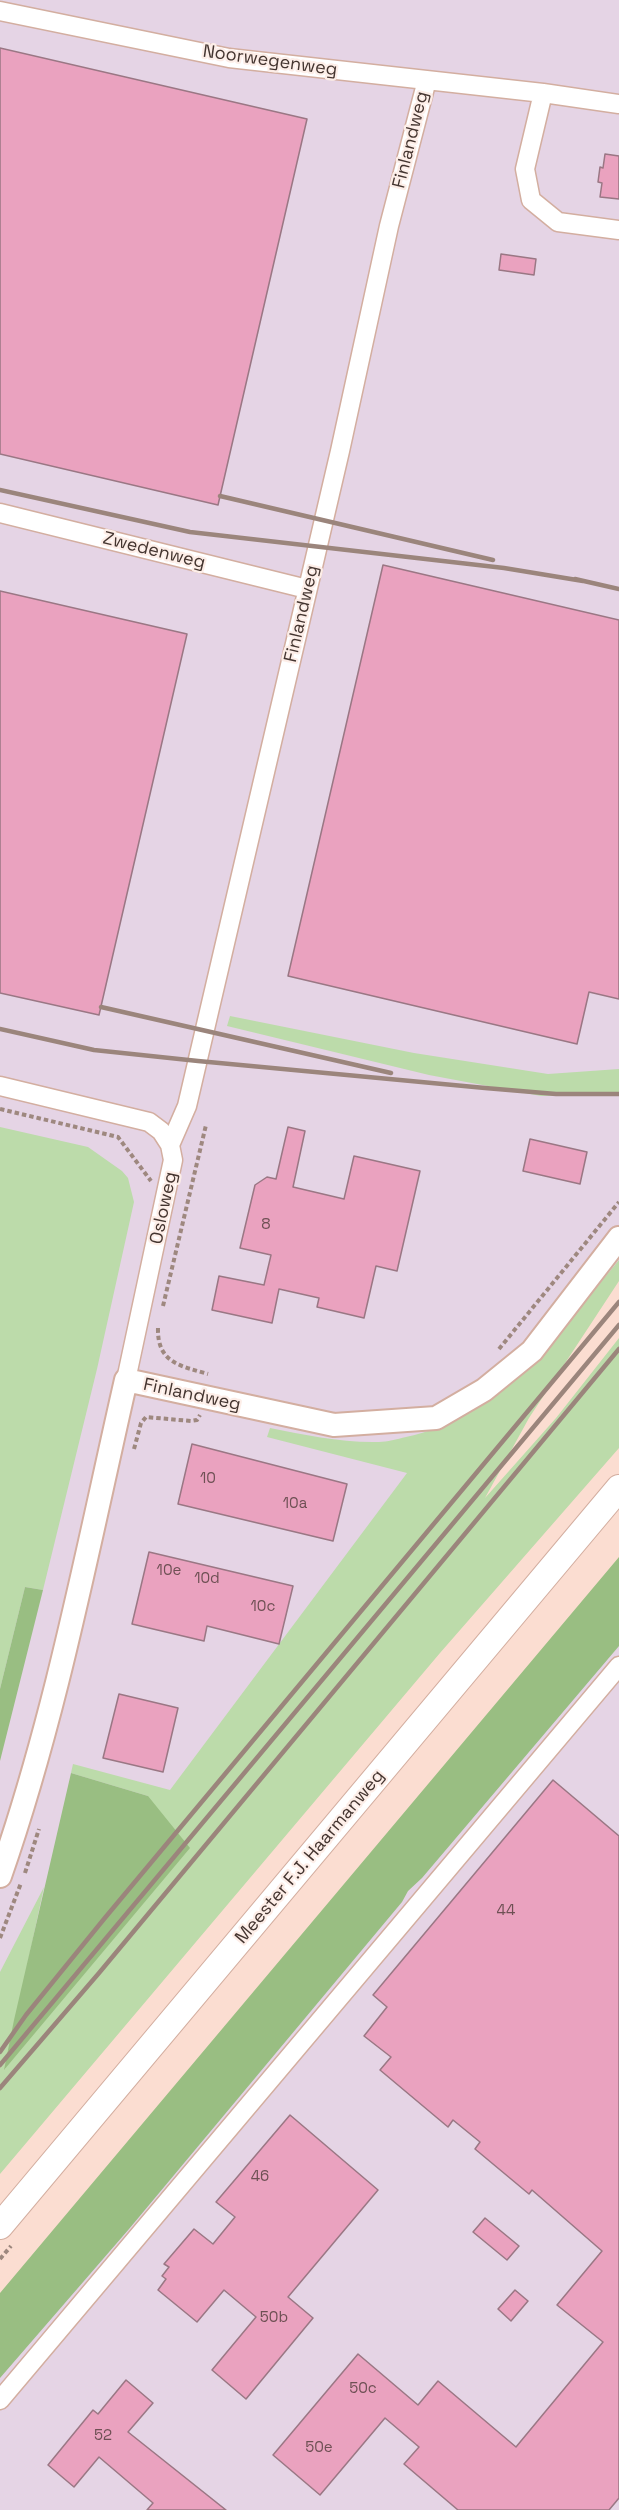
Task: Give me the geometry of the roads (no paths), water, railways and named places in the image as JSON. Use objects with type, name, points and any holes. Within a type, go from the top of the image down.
[{"type":"main road","name":"Meester F.J. Haarmanweg","points":[[0,2226],[619,1488]]},
{"type":"street","name":"Noorwegenweg","points":[[0,10],[229,58],[543,93],[619,104]]},
{"type":"street","name":"Finlandweg","points":[[170,1145],[187,1107],[390,226],[427,80]]},
{"type":"street","points":[[543,93],[525,169],[531,200],[558,222],[619,230]]},
{"type":"street","name":"Zwedenweg","points":[[0,513],[308,589]]},
{"type":"street","name":"Osloweg","points":[[0,1086],[149,1122],[161,1131],[170,1145],[173,1160],[168,1193],[126,1380]]},
{"type":"street","name":"Finlandweg","points":[[0,1876],[30,1782],[59,1673],[126,1380],[334,1425],[436,1418],[484,1390],[532,1351],[619,1238]]},
{"type":"street","points":[[0,2400],[619,1666]]},
{"type":"railway","points":[[0,490],[190,532],[504,568],[583,581]]},
{"type":"railway","points":[[220,496],[493,560]]},
{"type":"railway","points":[[575,579],[619,589]]},
{"type":"railway","points":[[101,1007],[391,1073]]},
{"type":"railway","points":[[0,1029],[94,1050],[198,1061],[556,1094],[619,1094]]},
{"type":"railway","points":[[0,2052],[26,2015],[104,1919],[619,1302]]},
{"type":"railway","points":[[0,2065],[619,1325]]},
{"type":"railway","points":[[0,2088],[99,1973],[619,1349]]}]
